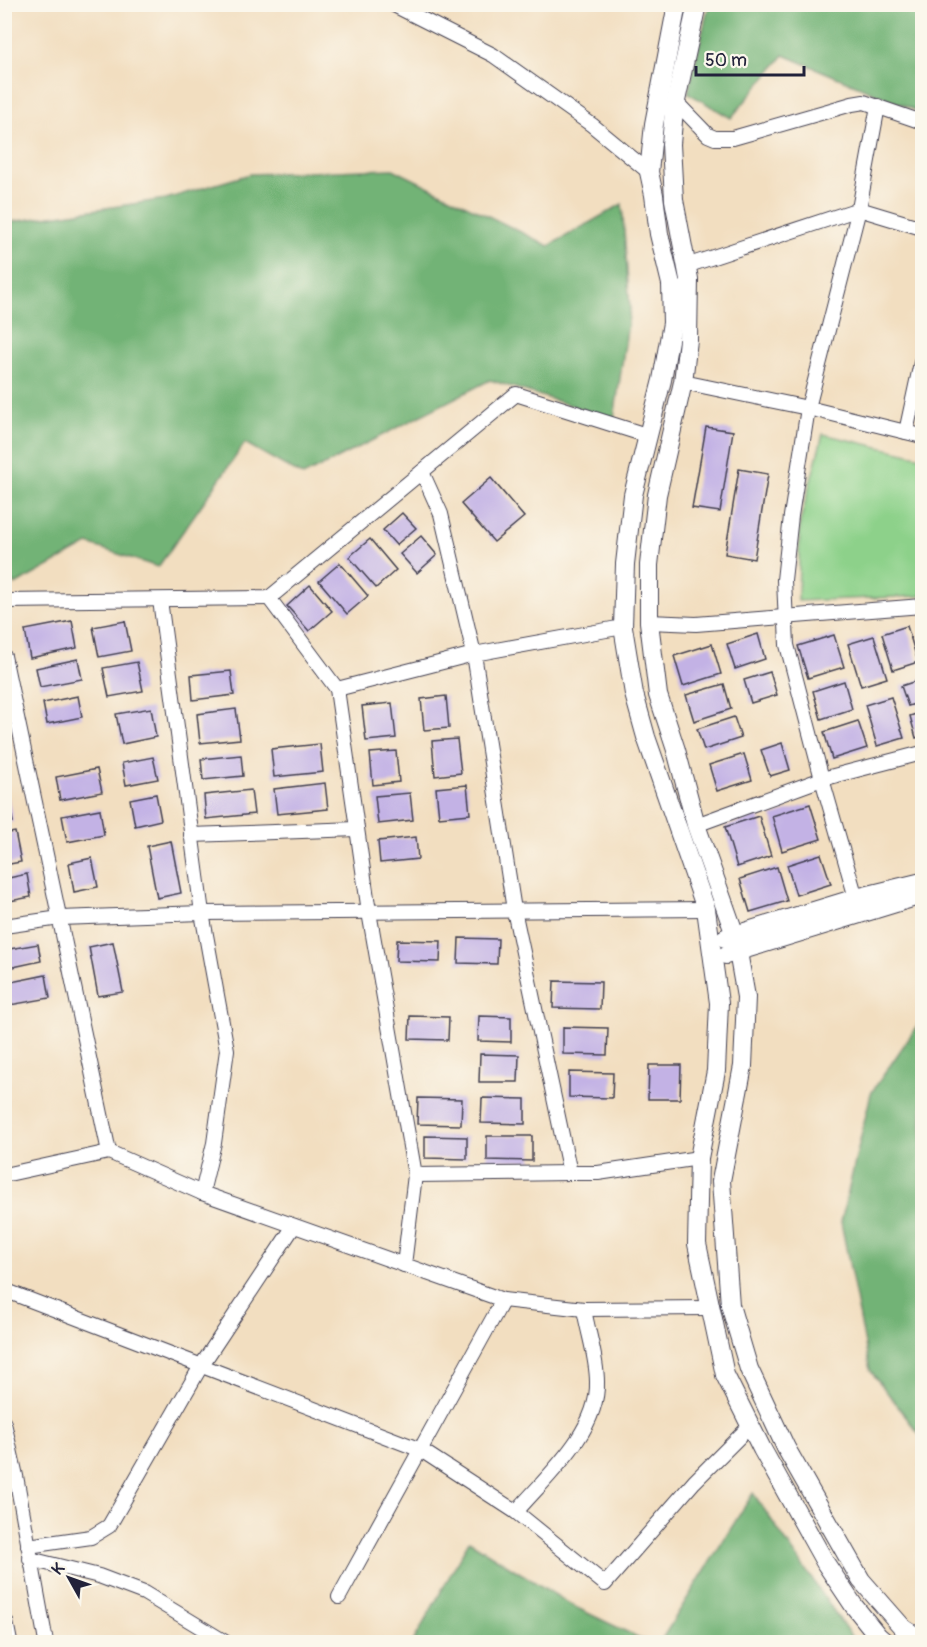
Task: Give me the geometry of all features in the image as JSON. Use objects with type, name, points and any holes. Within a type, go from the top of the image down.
[{"type":"street","points":[[392,4],[493,55],[592,125],[649,172]]},
{"type":"street","points":[[677,4],[654,124],[649,172],[659,234],[671,284],[672,323],[662,380],[633,495],[625,564],[623,627],[634,694],[646,737],[706,909],[719,1003],[716,1071],[699,1158],[698,1244],[725,1375],[750,1426],[826,1564],[854,1606],[885,1642]]},
{"type":"street","points":[[697,4],[676,102],[671,144],[674,200],[688,279],[688,340],[683,382],[657,495],[649,565],[649,622],[658,695],[676,750],[696,825],[736,943],[746,997],[744,1066],[721,1181],[730,1305],[749,1370],[786,1448],[861,1580],[904,1629],[922,1640]]},
{"type":"street","points":[[676,102],[708,135],[715,138],[733,138],[864,102],[922,122]]},
{"type":"street","points":[[856,898],[787,645],[784,580],[808,408],[859,208],[878,106]]},
{"type":"street","points":[[686,266],[859,208],[922,228]]},
{"type":"street","points":[[906,432],[922,358]]},
{"type":"street","points":[[683,382],[808,408],[922,436]]},
{"type":"street","points":[[4,601],[269,598],[516,394],[649,436]]},
{"type":"street","points":[[422,472],[441,514],[474,654],[514,910],[570,1173]]},
{"type":"street","points":[[269,598],[337,689],[369,912],[415,1175],[404,1265]]},
{"type":"street","points":[[160,600],[202,913],[227,1050],[214,1143],[202,1193]]},
{"type":"street","points":[[649,622],[696,624],[922,606]]},
{"type":"street","points":[[337,689],[474,654],[623,627]]},
{"type":"street","points":[[4,656],[109,1152]]},
{"type":"street","points":[[696,825],[822,779],[922,753]]},
{"type":"street","points":[[191,835],[357,829]]},
{"type":"street","points":[[736,943],[856,898],[922,882]]},
{"type":"street","points":[[711,950],[922,895]]},
{"type":"street","points":[[4,926],[60,918],[202,913],[706,909]]},
{"type":"street","points":[[4,1175],[109,1152],[202,1193],[503,1300],[584,1309],[710,1308]]},
{"type":"street","points":[[415,1175],[598,1173],[699,1158]]},
{"type":"street","points":[[29,1553],[92,1537],[109,1526],[201,1366],[294,1226]]},
{"type":"street","points":[[4,1290],[421,1450],[516,1512],[606,1584],[694,1482],[750,1426]]},
{"type":"street","points":[[339,1598],[503,1300]]},
{"type":"street","points":[[516,1512],[576,1442],[593,1413],[597,1380],[584,1309]]},
{"type":"street","points":[[4,1423],[16,1476],[46,1642]]},
{"type":"street","points":[[29,1553],[144,1593],[225,1642]]},
{"type":"street","points":[[4,1623],[8,1642]]},
{"type":"green space","points":[[709,5],[922,5],[922,113],[784,55],[731,118],[688,93]]},
{"type":"green space","points":[[393,169],[549,246],[622,204],[630,309],[614,419],[490,380],[303,476],[245,443],[158,567],[88,544],[15,585],[5,576],[5,223],[166,199],[250,174]]},
{"type":"green space","points":[[823,434],[922,457],[922,596],[798,601],[800,522]]},
{"type":"green space","points":[[922,1019],[922,1438],[870,1370],[841,1222],[871,1093]]},
{"type":"green space","points":[[753,1493],[855,1642],[660,1642]]},
{"type":"green space","points":[[469,1541],[573,1606],[648,1642],[413,1642]]},
{"type":"building","points":[[706,427],[733,431],[720,512],[692,508]]},
{"type":"building","points":[[739,469],[768,474],[754,559],[725,554]]},
{"type":"building","points":[[491,478],[524,517],[494,542],[461,504]]},
{"type":"building","points":[[402,513],[416,528],[396,545],[383,530]]},
{"type":"building","points":[[421,536],[437,555],[417,573],[400,554]]},
{"type":"building","points":[[370,539],[396,570],[376,588],[349,557]]},
{"type":"building","points":[[340,563],[368,596],[347,614],[319,581]]},
{"type":"building","points":[[310,585],[332,611],[309,631],[287,606]]},
{"type":"building","points":[[72,621],[77,648],[30,658],[25,630]]},
{"type":"building","points":[[125,621],[131,651],[99,657],[93,627]]},
{"type":"building","points":[[907,626],[918,662],[893,670],[882,634]]},
{"type":"building","points":[[758,634],[765,659],[735,669],[727,644]]},
{"type":"building","points":[[834,635],[844,667],[808,678],[798,646]]},
{"type":"building","points":[[874,636],[887,678],[861,686],[848,644]]},
{"type":"building","points":[[712,644],[721,674],[683,686],[674,656]]},
{"type":"building","points":[[78,659],[82,679],[40,687],[36,668]]},
{"type":"building","points":[[137,662],[143,691],[109,697],[103,668]]},
{"type":"building","points":[[231,671],[234,695],[193,700],[191,675]]},
{"type":"building","points":[[770,672],[777,695],[751,703],[744,680]]},
{"type":"building","points":[[922,679],[922,702],[908,706],[901,686]]},
{"type":"building","points":[[844,681],[852,709],[821,719],[813,691]]},
{"type":"building","points":[[724,684],[731,709],[694,721],[686,695]]},
{"type":"building","points":[[78,696],[82,717],[47,724],[43,703]]},
{"type":"building","points":[[446,696],[449,728],[424,730],[421,699]]},
{"type":"building","points":[[891,697],[904,738],[877,746],[865,705]]},
{"type":"building","points":[[392,703],[396,738],[366,741],[362,706]]},
{"type":"building","points":[[151,708],[156,737],[122,744],[116,714]]},
{"type":"building","points":[[236,709],[240,739],[200,743],[197,714]]},
{"type":"building","points":[[922,712],[922,736],[916,738],[910,716]]},
{"type":"building","points":[[734,717],[741,738],[704,750],[697,729]]},
{"type":"building","points":[[858,721],[867,748],[832,759],[824,732]]},
{"type":"building","points":[[457,739],[461,773],[435,776],[432,741]]},
{"type":"building","points":[[782,743],[790,770],[770,776],[761,750]]},
{"type":"building","points":[[320,744],[323,772],[274,777],[271,749]]},
{"type":"building","points":[[396,751],[399,782],[373,785],[370,753]]},
{"type":"building","points":[[744,754],[752,780],[717,791],[709,765]]},
{"type":"building","points":[[241,755],[243,776],[203,780],[201,759]]},
{"type":"building","points":[[153,757],[158,779],[126,785],[122,763]]},
{"type":"building","points":[[97,769],[102,792],[60,800],[56,777]]},
{"type":"building","points":[[325,783],[328,809],[277,814],[274,789]]},
{"type":"building","points":[[467,785],[470,814],[439,817],[436,788]]},
{"type":"building","points":[[251,790],[254,814],[206,819],[204,795]]},
{"type":"building","points":[[410,793],[413,820],[378,824],[375,796]]},
{"type":"building","points":[[156,794],[161,820],[135,826],[130,799]]},
{"type":"building","points":[[8,797],[13,822],[4,823],[4,798]]},
{"type":"building","points":[[810,804],[821,839],[782,851],[772,816]]},
{"type":"building","points":[[100,809],[104,835],[67,842],[62,816]]},
{"type":"building","points":[[759,816],[771,856],[737,867],[725,827]]},
{"type":"building","points":[[15,832],[21,862],[4,865],[4,834]]},
{"type":"building","points":[[416,837],[418,859],[380,863],[378,841]]},
{"type":"building","points":[[171,841],[181,893],[157,898],[147,846]]},
{"type":"building","points":[[821,854],[831,884],[796,895],[787,865]]},
{"type":"building","points":[[92,858],[98,887],[74,892],[69,863]]},
{"type":"building","points":[[777,867],[787,901],[750,912],[740,879]]},
{"type":"building","points":[[27,874],[31,897],[4,902],[4,879]]},
{"type":"building","points":[[459,938],[498,939],[497,964],[458,963]]},
{"type":"building","points":[[397,940],[441,941],[440,962],[396,961]]},
{"type":"building","points":[[113,942],[123,992],[98,996],[89,947]]},
{"type":"building","points":[[38,944],[41,961],[4,969],[4,950]]},
{"type":"building","points":[[46,975],[50,998],[10,1005],[6,983]]},
{"type":"building","points":[[554,981],[601,982],[600,1009],[553,1008]]},
{"type":"building","points":[[410,1016],[449,1017],[448,1040],[409,1039]]},
{"type":"building","points":[[479,1016],[511,1017],[511,1042],[478,1041]]},
{"type":"building","points":[[563,1027],[608,1028],[607,1055],[563,1054]]},
{"type":"building","points":[[480,1054],[519,1055],[518,1082],[479,1082]]},
{"type":"building","points":[[649,1065],[681,1065],[680,1099],[648,1099]]},
{"type":"building","points":[[569,1072],[613,1073],[612,1098],[569,1097]]},
{"type":"building","points":[[418,1098],[462,1099],[461,1125],[417,1124]]},
{"type":"building","points":[[482,1098],[525,1099],[525,1124],[481,1123]]},
{"type":"building","points":[[425,1136],[467,1137],[467,1159],[425,1158]]},
{"type":"building","points":[[487,1136],[532,1136],[532,1161],[487,1160]]}]
